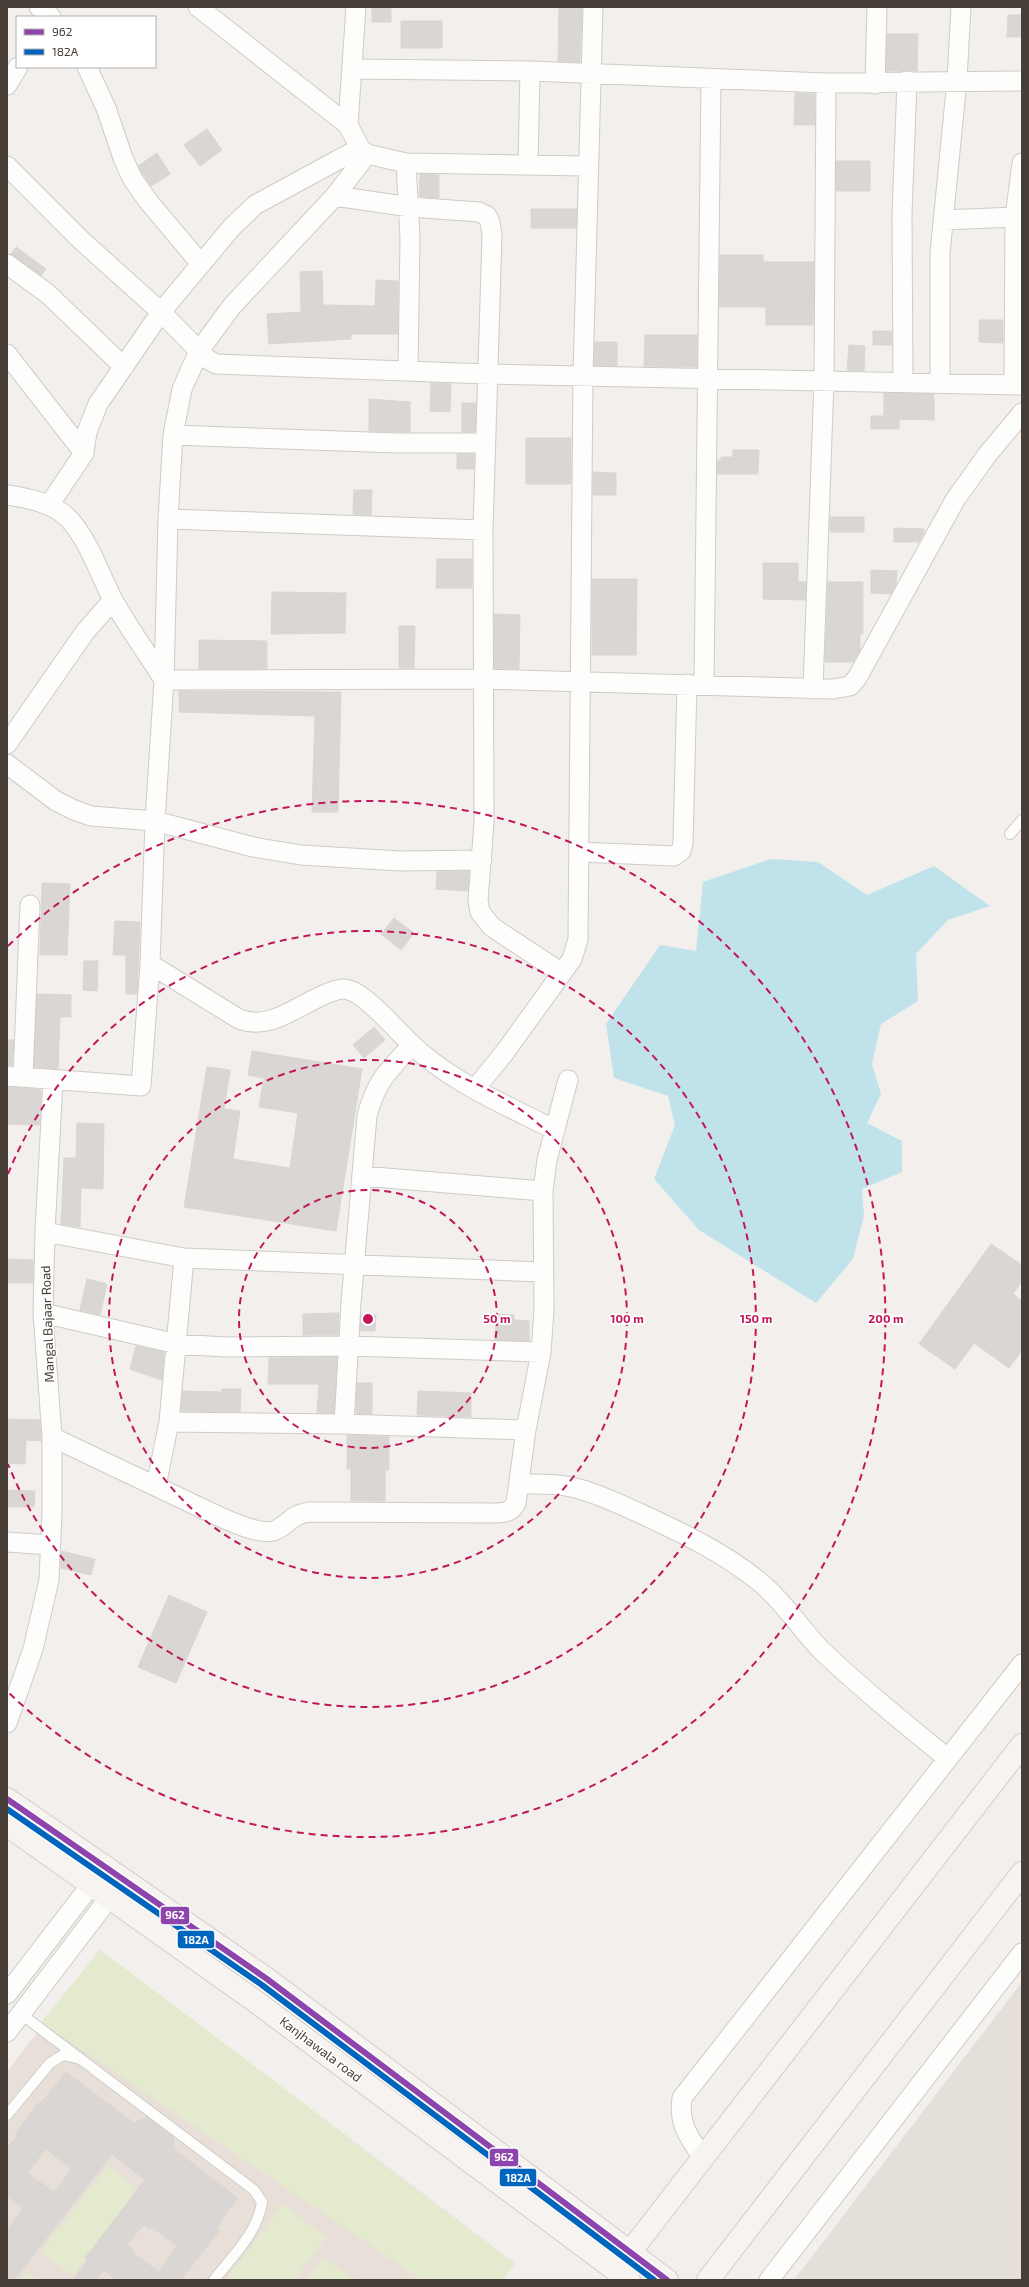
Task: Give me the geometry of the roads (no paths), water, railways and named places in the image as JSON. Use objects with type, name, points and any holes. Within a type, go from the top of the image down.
[{"type":"main road","points":[[618,2277],[629,2253],[1022,1745]]},
{"type":"main road","name":"Kanjhawala road","points":[[7,1799],[98,1876],[110,1898],[262,2005],[618,2277]]},
{"type":"main road","name":"Kanjhawala road","points":[[7,1825],[98,1876],[123,1880],[267,1979],[666,2280]]},
{"type":"main road","points":[[708,2280],[1022,1873]]},
{"type":"street","points":[[39,7],[50,16]]},
{"type":"street","points":[[198,7],[348,125],[364,151],[406,163],[588,166]]},
{"type":"street","points":[[223,7],[223,26]]},
{"type":"street","points":[[348,125],[353,69],[356,7]]},
{"type":"street","points":[[475,1089],[505,1052],[572,959],[578,939],[580,852],[583,375],[588,166],[594,7]]},
{"type":"street","points":[[875,84],[877,7]]},
{"type":"street","points":[[940,383],[940,253],[957,80],[961,7]]},
{"type":"street","points":[[7,85],[17,68]]},
{"type":"street","points":[[88,68],[106,108],[123,158],[132,178],[148,201],[200,264]]},
{"type":"street","points":[[353,69],[530,72],[875,84],[907,81],[1022,81]]},
{"type":"street","points":[[528,165],[530,72]]},
{"type":"street","points":[[580,852],[674,856],[681,851],[683,843],[695,684],[706,378],[711,79]]},
{"type":"street","points":[[903,382],[902,214],[907,81]]},
{"type":"street","points":[[813,689],[824,381],[826,83]]},
{"type":"street","points":[[48,505],[84,453],[92,416],[124,367],[161,312],[232,227],[255,206],[364,151]]},
{"type":"street","points":[[30,905],[15,1077],[141,1086],[150,964],[155,821],[164,680],[168,518],[173,435],[182,389],[199,351],[232,306],[335,196],[364,151]]},
{"type":"street","points":[[406,163],[410,207],[408,370]]},
{"type":"street","points":[[7,166],[54,210],[82,241],[161,312],[207,359],[216,364],[488,374],[1018,385],[1015,217],[1022,163]]},
{"type":"street","points":[[335,196],[410,207],[470,210],[483,214],[490,222],[492,235],[483,530],[482,679],[484,823],[478,900],[480,912],[483,918],[492,927],[562,972]]},
{"type":"street","points":[[943,220],[1015,217]]},
{"type":"street","points":[[7,264],[48,294],[124,367]]},
{"type":"street","points":[[7,354],[84,453]]},
{"type":"street","points":[[164,680],[482,679],[695,684],[813,689],[833,689],[850,686],[858,678],[955,500],[987,454],[1022,413]]},
{"type":"street","points":[[173,435],[397,443],[485,443]]},
{"type":"street","points":[[7,495],[28,498],[48,505],[68,518],[80,535],[113,600],[164,680]]},
{"type":"street","points":[[168,518],[483,530]]},
{"type":"street","points":[[7,744],[85,632],[113,600]]},
{"type":"street","points":[[7,764],[37,789],[74,810],[91,816],[155,821],[246,845],[301,855],[400,861],[482,860]]},
{"type":"street","points":[[150,964],[239,1019],[250,1023],[273,1020],[322,995],[338,990],[349,989],[368,1003],[412,1045],[437,1065],[475,1089],[553,1129]]},
{"type":"street","points":[[344,1424],[348,1346],[364,1146],[372,1098],[383,1076],[412,1045]]},
{"type":"street","name":"Mangal Bajaar Road","points":[[7,1723],[26,1671],[42,1614],[49,1580],[52,1437],[44,1313],[45,1232],[53,1080]]},
{"type":"street","points":[[52,1437],[237,1524],[266,1532],[276,1531],[298,1514],[309,1512],[504,1513],[513,1509],[516,1503],[526,1430],[541,1352],[544,1310],[542,1272],[543,1192],[553,1129],[568,1080]]},
{"type":"street","points":[[362,1176],[543,1192]]},
{"type":"street","points":[[45,1232],[184,1258],[355,1266],[542,1272]]},
{"type":"street","points":[[156,1486],[169,1422],[184,1258]]},
{"type":"street","points":[[44,1313],[177,1344],[262,1348],[348,1346],[541,1352]]},
{"type":"street","points":[[169,1422],[344,1424],[526,1430]]},
{"type":"street","points":[[519,1484],[558,1485],[578,1488],[603,1497],[675,1529],[745,1570],[781,1602],[799,1626],[821,1649],[869,1693],[947,1758]]},
{"type":"street","points":[[7,1542],[50,1545]]},
{"type":"street","points":[[703,2158],[685,2131],[680,2109],[682,2098],[1022,1664]]},
{"type":"street","points":[[9,1988],[98,1876]]},
{"type":"street","points":[[7,2032],[123,1880]]},
{"type":"street","points":[[769,2280],[1022,1953]]},
{"type":"lane","points":[[1010,834],[1022,820]]},
{"type":"lane","points":[[21,2014],[85,2060],[254,2190],[262,2202],[260,2214],[253,2228],[214,2280]]},
{"type":"lane","points":[[7,2115],[50,2063],[63,2055],[85,2060]]},
{"type":"water","points":[[771,859],[818,862],[867,895],[934,866],[990,906],[948,920],[916,954],[918,1001],[881,1024],[872,1064],[881,1094],[867,1123],[902,1141],[902,1172],[862,1189],[864,1216],[853,1259],[816,1303],[699,1230],[654,1179],[675,1125],[668,1096],[614,1078],[606,1024],[660,945],[696,951],[703,882]]}]
